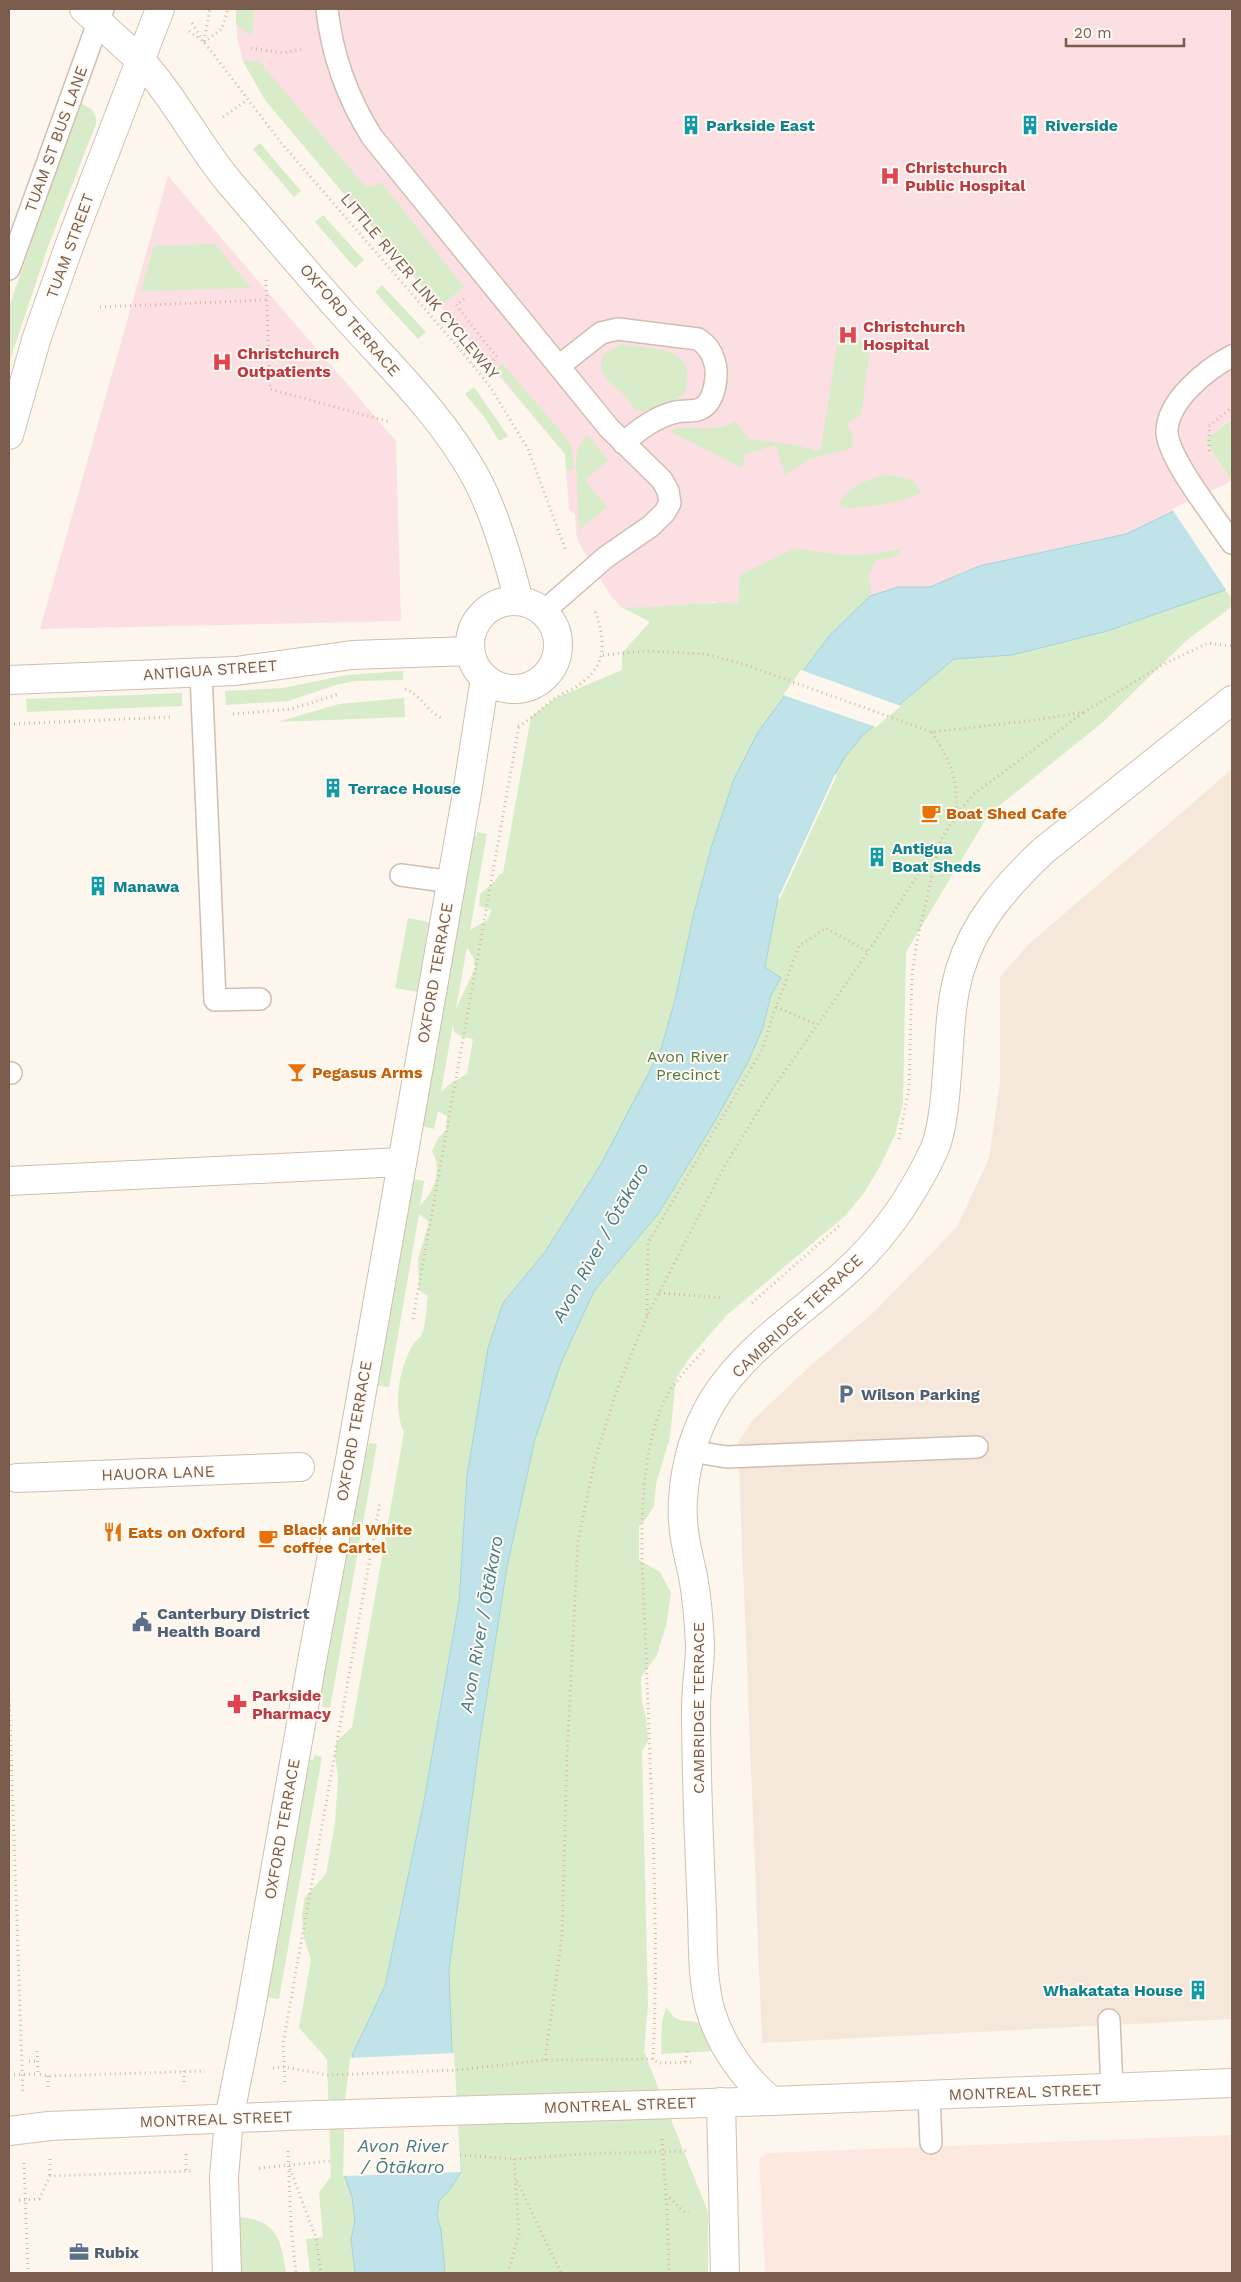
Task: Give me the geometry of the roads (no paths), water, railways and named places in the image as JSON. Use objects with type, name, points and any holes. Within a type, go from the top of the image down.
[{"type":"street","name":"TUAM STREET","points":[[9,435],[40,328],[71,241],[160,9]]},
{"type":"street","name":"OXFORD TERRACE","points":[[95,13],[158,79],[229,182],[344,316],[418,397],[461,452],[476,478],[509,562],[531,607]]},
{"type":"street","points":[[506,602],[531,607],[552,623],[557,636],[558,650],[554,663],[547,674],[536,683],[524,688],[509,689],[496,685],[484,678],[473,661],[470,651],[471,637],[475,625],[483,614],[493,606],[506,602]]},
{"type":"street","name":"ANTIGUA STREET","points":[[9,680],[201,673],[244,670],[352,655],[470,651]]},
{"type":"street","name":"OXFORD TERRACE","points":[[227,2273],[224,2177],[229,2118],[250,2013],[452,882],[479,724],[484,678]]},
{"type":"street","name":"CAMBRIDGE TERRACE","points":[[772,2101],[754,2087],[732,2056],[711,2013],[706,1990],[699,1853],[696,1710],[700,1651],[699,1617],[682,1524],[683,1498],[690,1451],[714,1399],[747,1358],[808,1303],[842,1276],[875,1244],[920,1180],[937,1144],[946,1091],[952,1010],[959,971],[971,941],[990,909],[1014,879],[1044,852],[1232,700]]},
{"type":"street","points":[[9,1181],[402,1162]]},
{"type":"street","name":"HAUORA LANE","points":[[17,1478],[300,1467]]},
{"type":"street","name":"MONTREAL STREET","points":[[16,2130],[49,2126],[329,2114],[929,2096],[1232,2083]]},
{"type":"street","points":[[721,2102],[725,2273]]},
{"type":"lane","points":[[327,9],[331,42],[345,87],[354,107],[372,137],[623,443],[662,480],[668,491],[670,503],[665,512],[651,526],[606,557],[580,579],[531,607]]},
{"type":"lane","name":"TUAM ST BUS LANE","points":[[9,269],[95,13]]},
{"type":"lane","points":[[559,366],[601,333],[618,329],[698,338],[707,344],[714,360],[716,373],[714,388],[709,402],[700,409],[677,412],[648,422],[623,443]]},
{"type":"lane","points":[[1232,356],[1195,381],[1171,413],[1167,432],[1177,462],[1232,543]]},
{"type":"lane","points":[[201,673],[216,1000],[260,999]]},
{"type":"lane","points":[[402,875],[452,882]]},
{"type":"lane","points":[[690,1451],[727,1457],[977,1447]]},
{"type":"lane","points":[[1109,2020],[1112,2088]]},
{"type":"lane","points":[[929,2096],[931,2143]]},
{"type":"water","name":"Avon River / Ōtākaro","points":[[1232,483],[1232,585],[1225,590],[1107,631],[1012,655],[954,659],[863,735],[845,757],[835,774],[778,898],[765,967],[781,978],[771,995],[763,1027],[749,1060],[711,1128],[658,1214],[594,1291],[561,1363],[535,1439],[507,1567],[480,1739],[449,1970],[452,2051],[461,2172],[451,2188],[439,2201],[437,2216],[441,2230],[445,2273],[355,2273],[351,2239],[355,2221],[352,2197],[345,2177],[347,2100],[353,2053],[385,1986],[424,1801],[459,1602],[467,1476],[488,1348],[503,1303],[545,1252],[601,1164],[661,1049],[675,1000],[693,917],[711,848],[734,779],[758,732],[829,636],[870,596],[898,587],[930,587],[979,566],[1126,534]]},
{"type":"place","name":"Parkside East","points":[[691,125]]},
{"type":"place","name":"Riverside","points":[[1030,125]]},
{"type":"place","name":"Christchurch Public Hospital","points":[[890,176]]},
{"type":"place","name":"Christchurch Hospital","points":[[848,335]]},
{"type":"place","name":"Christchurch Outpatients","points":[[222,362]]},
{"type":"place","name":"Terrace House","points":[[333,788]]},
{"type":"place","name":"Boat Shed Cafe","points":[[931,813]]},
{"type":"place","name":"Antigua Boat Sheds","points":[[877,857]]},
{"type":"place","name":"Manawa","points":[[98,886]]},
{"type":"place","name":"Pegasus Arms","points":[[297,1072]]},
{"type":"place","name":"Wilson Parking","points":[[846,1394]]},
{"type":"place","name":"Eats on Oxford","points":[[113,1532]]},
{"type":"place","name":"Black and White coffee Cartel","points":[[268,1538]]},
{"type":"place","name":"Canterbury District Health Board","points":[[142,1622]]},
{"type":"place","name":"Parkside Pharmacy","points":[[237,1704]]},
{"type":"place","name":"Whakatata House","points":[[1198,1990]]},
{"type":"place","name":"Rubix","points":[[79,2252]]},
{"type":"park label","name":"Avon River Precinct","points":[[688,1065]]}]
